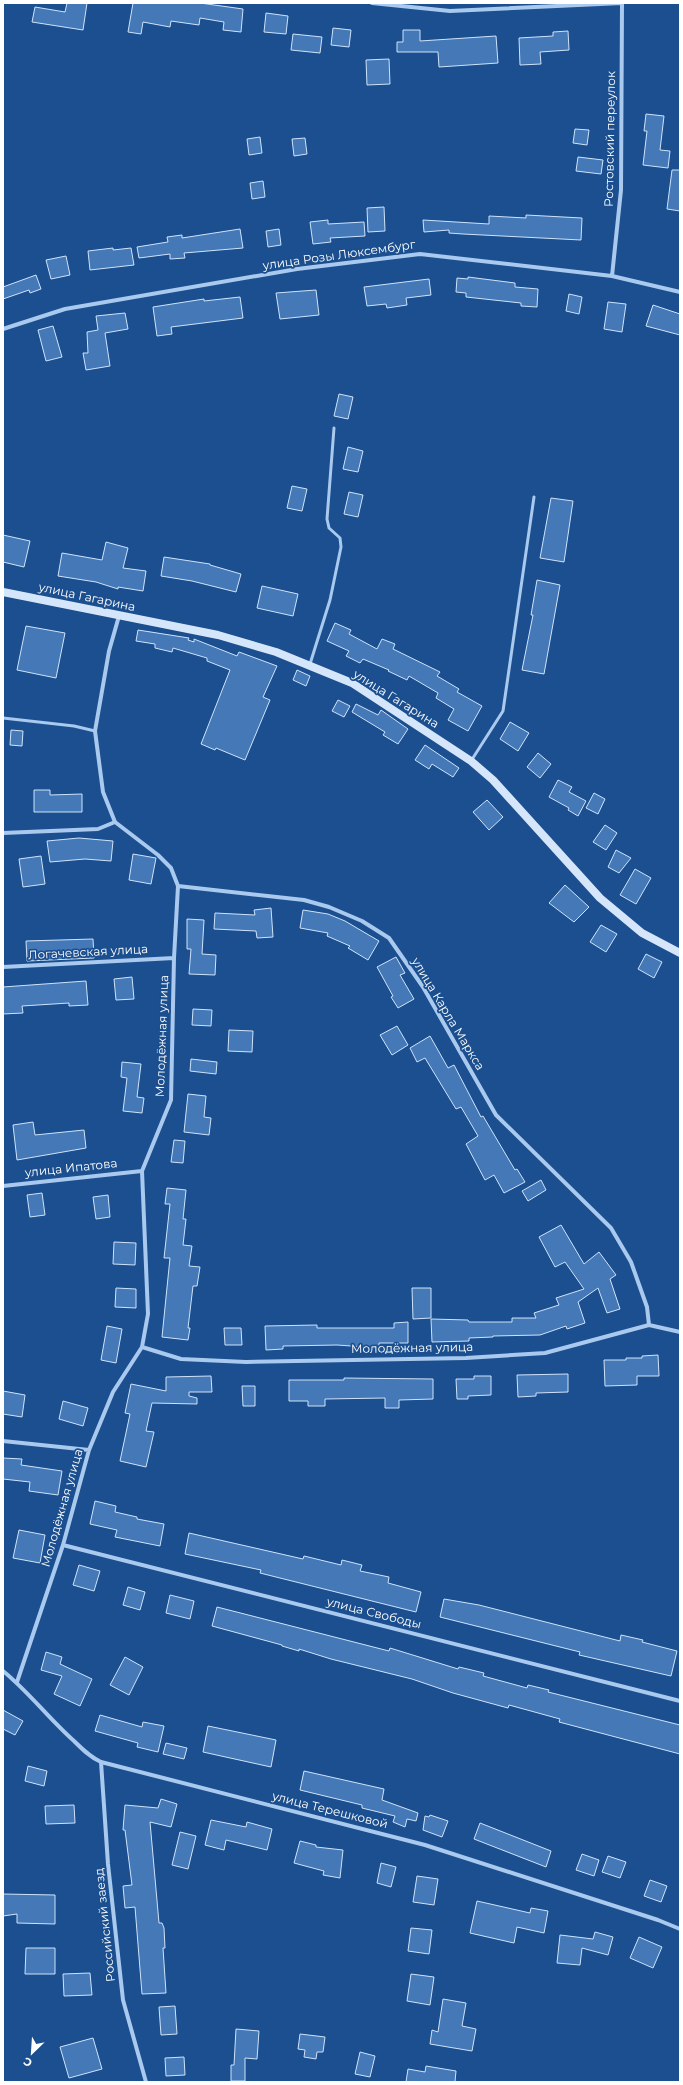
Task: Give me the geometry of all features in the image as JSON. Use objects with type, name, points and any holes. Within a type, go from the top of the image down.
[{"type":"main road","name":"улица Гагарина","points":[[3,592],[218,635],[276,652],[352,683],[471,761],[493,780],[600,898],[642,933],[680,953]]},
{"type":"street","points":[[372,3],[450,11],[622,3]]},
{"type":"street","name":"Ростовский переулок","points":[[612,276],[621,190],[622,3]]},
{"type":"street","name":"улица Розы Люксембург","points":[[3,329],[65,309],[297,269],[420,254],[612,276],[680,292]]},
{"type":"street","points":[[119,616],[109,651],[95,731],[103,792],[115,822],[171,868],[178,886]]},
{"type":"street","points":[[3,833],[98,829],[115,822]]},
{"type":"street","name":"Молодёжная улица","points":[[17,1682],[63,1545],[89,1450],[112,1392],[142,1347],[148,1314],[142,1171],[171,1100],[174,958],[178,886]]},
{"type":"street","name":"улица Карла Маркса","points":[[178,886],[304,900],[329,907],[362,921],[389,938],[423,987],[496,1115],[611,1228],[631,1262],[647,1308],[649,1325]]},
{"type":"street","name":"Логачевская улица","points":[[3,967],[174,958]]},
{"type":"street","name":"улица Ипатова","points":[[3,1186],[142,1171]]},
{"type":"street","name":"Молодёжная улица","points":[[142,1347],[181,1359],[246,1362],[466,1358],[545,1353],[649,1325],[680,1332]]},
{"type":"street","points":[[3,1441],[89,1450]]},
{"type":"street","name":"улица Свободы","points":[[63,1545],[680,1701]]},
{"type":"street","name":"улица Терешковой","points":[[3,1671],[17,1682],[56,1725],[93,1758],[101,1762],[425,1845],[658,1920],[680,1929]]},
{"type":"street","name":"Российский заезд","points":[[101,1762],[108,1864],[123,2000],[146,2082]]},
{"type":"lane","points":[[309,666],[330,600],[341,547],[340,538],[329,528],[327,518],[334,428]]},
{"type":"lane","points":[[471,761],[503,711],[534,497]]},
{"type":"lane","points":[[3,718],[74,726],[95,731]]},
{"type":"building","points":[[67,3],[87,3],[83,30],[32,22],[35,7],[65,12]]},
{"type":"building","points":[[133,3],[200,3],[243,9],[241,32],[223,30],[224,22],[200,18],[199,25],[171,21],[170,27],[143,22],[141,34],[128,32]]},
{"type":"building","points":[[266,13],[288,16],[286,34],[264,32]]},
{"type":"building","points":[[333,28],[351,30],[349,47],[331,45]]},
{"type":"building","points":[[403,30],[420,30],[420,41],[496,36],[498,63],[439,67],[438,52],[397,52],[397,42],[403,42]]},
{"type":"building","points":[[568,31],[569,50],[540,52],[541,64],[520,65],[519,38],[553,36],[553,32]]},
{"type":"building","points":[[293,34],[322,37],[320,53],[291,50]]},
{"type":"building","points":[[389,59],[390,84],[367,85],[366,60]]},
{"type":"building","points":[[646,114],[664,116],[660,150],[670,151],[668,168],[643,165],[647,131],[644,131]]},
{"type":"building","points":[[575,129],[589,130],[587,145],[573,143]]},
{"type":"building","points":[[260,137],[262,153],[249,155],[247,139]]},
{"type":"building","points":[[305,138],[307,154],[294,156],[292,139]]},
{"type":"building","points":[[578,157],[603,160],[601,174],[576,171]]},
{"type":"building","points":[[672,170],[680,170],[680,211],[667,209]]},
{"type":"building","points":[[263,181],[265,197],[252,199],[250,183]]},
{"type":"building","points":[[384,207],[385,231],[368,232],[367,208]]},
{"type":"building","points":[[526,215],[582,218],[581,240],[449,233],[449,230],[424,232],[423,220],[489,224],[489,216],[526,218]]},
{"type":"building","points":[[328,220],[328,224],[364,222],[365,236],[330,238],[331,242],[313,244],[310,222]]},
{"type":"building","points":[[240,229],[243,248],[184,253],[185,258],[170,259],[170,254],[139,258],[137,247],[168,242],[167,237],[182,235],[182,238]]},
{"type":"building","points":[[279,229],[281,245],[268,247],[266,231]]},
{"type":"building","points":[[113,248],[113,250],[131,248],[134,265],[90,270],[88,251]]},
{"type":"building","points":[[66,256],[70,275],[51,279],[46,260]]},
{"type":"building","points":[[36,275],[41,289],[30,293],[29,290],[3,299],[3,287]]},
{"type":"building","points":[[468,277],[515,283],[515,287],[538,289],[537,307],[521,306],[521,303],[466,297],[466,293],[456,292],[457,278],[468,279]]},
{"type":"building","points":[[429,279],[431,295],[406,298],[407,305],[387,308],[386,304],[367,306],[364,287]]},
{"type":"building","points":[[316,290],[319,315],[280,319],[276,293]]},
{"type":"building","points":[[569,294],[582,297],[579,314],[566,311]]},
{"type":"building","points":[[240,297],[243,318],[171,327],[172,334],[157,336],[153,307],[204,299],[204,301]]},
{"type":"building","points":[[608,302],[626,304],[622,332],[604,329]]},
{"type":"building","points":[[653,305],[680,314],[680,335],[646,326]]},
{"type":"building","points":[[125,313],[128,329],[105,333],[110,366],[86,370],[83,353],[88,353],[87,332],[98,330],[96,316]]},
{"type":"building","points":[[53,326],[62,357],[46,361],[38,330]]},
{"type":"building","points":[[339,394],[353,397],[348,419],[334,416]]},
{"type":"building","points":[[348,447],[363,451],[358,472],[343,469]]},
{"type":"building","points":[[292,486],[307,489],[302,511],[287,508]]},
{"type":"building","points":[[349,492],[363,495],[358,517],[344,514]]},
{"type":"building","points":[[551,498],[573,501],[564,562],[540,558]]},
{"type":"building","points":[[3,535],[30,541],[24,567],[3,562]]},
{"type":"building","points":[[106,542],[128,548],[123,568],[146,571],[143,591],[118,587],[118,589],[96,582],[58,576],[62,553],[102,560]]},
{"type":"building","points":[[164,557],[210,564],[241,574],[236,592],[192,581],[161,576]]},
{"type":"building","points":[[537,580],[560,585],[544,674],[522,670],[533,615],[531,615]]},
{"type":"building","points":[[262,586],[298,594],[293,616],[257,608]]},
{"type":"building","points":[[335,623],[351,630],[349,634],[377,649],[382,639],[395,644],[393,649],[440,672],[437,676],[459,689],[457,692],[482,706],[468,731],[448,720],[454,709],[436,698],[438,693],[409,676],[407,680],[388,671],[389,670],[363,659],[360,663],[346,656],[349,651],[327,641]]},
{"type":"building","points":[[26,626],[65,633],[56,678],[17,670]]},
{"type":"building","points":[[138,630],[189,638],[188,640],[194,642],[194,639],[237,656],[239,652],[277,666],[263,697],[270,700],[245,760],[216,748],[215,750],[201,744],[230,670],[207,661],[207,658],[173,648],[172,652],[155,648],[155,644],[136,641]]},
{"type":"building","points":[[297,670],[310,676],[306,686],[293,680]]},
{"type":"building","points":[[338,700],[350,706],[344,717],[332,711]]},
{"type":"building","points":[[356,704],[378,715],[381,710],[408,729],[398,744],[383,735],[385,732],[352,712]]},
{"type":"building","points":[[510,722],[529,733],[518,751],[500,739]]},
{"type":"building","points":[[11,730],[23,731],[22,746],[10,745]]},
{"type":"building","points":[[425,745],[459,768],[453,777],[432,764],[429,769],[415,760]]},
{"type":"building","points":[[538,753],[551,764],[540,778],[527,767]]},
{"type":"building","points":[[558,780],[572,787],[569,792],[586,801],[578,816],[568,810],[569,808],[549,797]]},
{"type":"building","points":[[34,790],[50,790],[50,795],[82,794],[82,812],[34,812]]},
{"type":"building","points":[[594,793],[605,799],[598,814],[586,808]]},
{"type":"building","points":[[487,800],[503,817],[489,830],[473,812]]},
{"type":"building","points":[[605,825],[617,833],[606,850],[593,842]]},
{"type":"building","points":[[79,838],[113,841],[111,861],[85,859],[50,862],[47,841]]},
{"type":"building","points":[[616,850],[631,858],[619,873],[608,867]]},
{"type":"building","points":[[133,854],[156,858],[151,884],[129,880]]},
{"type":"building","points":[[41,856],[45,884],[23,887],[19,859]]},
{"type":"building","points":[[635,869],[651,878],[636,904],[620,895]]},
{"type":"building","points":[[565,885],[589,907],[574,922],[549,903]]},
{"type":"building","points":[[271,908],[273,937],[257,938],[256,931],[214,929],[215,913],[255,915],[254,910]]},
{"type":"building","points":[[303,910],[328,914],[345,921],[379,941],[368,960],[348,948],[350,946],[327,936],[328,933],[300,928]]},
{"type":"building","points":[[187,919],[204,920],[202,954],[216,955],[215,975],[189,974],[191,949],[187,949]]},
{"type":"building","points":[[601,925],[617,934],[606,952],[590,942]]},
{"type":"building","points":[[93,939],[94,958],[27,961],[26,941]]},
{"type":"building","points":[[646,954],[662,962],[654,978],[638,969]]},
{"type":"building","points":[[396,957],[405,973],[400,975],[414,999],[398,1008],[391,997],[393,996],[377,967]]},
{"type":"building","points":[[132,977],[134,999],[116,1000],[114,979]]},
{"type":"building","points":[[86,981],[88,1005],[69,1006],[69,1003],[22,1006],[23,1013],[3,1014],[3,987]]},
{"type":"building","points":[[193,1009],[212,1010],[211,1026],[192,1025]]},
{"type":"building","points":[[397,1026],[408,1045],[392,1055],[380,1035]]},
{"type":"building","points":[[229,1030],[253,1031],[252,1052],[228,1051]]},
{"type":"building","points":[[430,1036],[448,1068],[454,1065],[481,1117],[483,1116],[515,1170],[517,1169],[525,1182],[504,1193],[494,1175],[485,1180],[466,1144],[478,1136],[461,1107],[456,1109],[425,1058],[417,1062],[410,1048]]},
{"type":"building","points":[[191,1059],[217,1062],[216,1074],[190,1071]]},
{"type":"building","points":[[122,1062],[141,1064],[137,1097],[144,1098],[142,1113],[123,1111],[127,1078],[121,1077]]},
{"type":"building","points":[[188,1094],[206,1096],[204,1117],[211,1118],[209,1135],[184,1132]]},
{"type":"building","points":[[33,1122],[35,1135],[84,1130],[86,1148],[17,1160],[13,1125]]},
{"type":"building","points":[[174,1140],[185,1141],[183,1163],[171,1162]]},
{"type":"building","points":[[541,1180],[546,1190],[528,1201],[522,1191]]},
{"type":"building","points":[[167,1188],[186,1190],[183,1219],[186,1219],[183,1245],[192,1246],[189,1266],[200,1267],[197,1286],[193,1286],[188,1340],[162,1337],[170,1258],[164,1258],[170,1204],[165,1204]]},
{"type":"building","points":[[42,1193],[45,1215],[30,1217],[27,1195]]},
{"type":"building","points":[[108,1195],[110,1217],[96,1219],[93,1197]]},
{"type":"building","points":[[561,1225],[584,1264],[599,1252],[616,1275],[610,1279],[620,1309],[607,1313],[598,1288],[578,1302],[585,1323],[567,1329],[566,1326],[540,1335],[493,1336],[469,1338],[469,1341],[432,1342],[431,1319],[468,1320],[469,1322],[512,1322],[512,1318],[536,1318],[534,1313],[559,1305],[556,1298],[584,1289],[565,1262],[555,1267],[539,1237]]},
{"type":"building","points":[[114,1242],[136,1243],[135,1265],[113,1264]]},
{"type":"building","points":[[116,1288],[136,1289],[136,1308],[115,1307]]},
{"type":"building","points":[[412,1288],[431,1288],[431,1318],[413,1319]]},
{"type":"building","points":[[408,1322],[408,1343],[379,1343],[379,1348],[337,1345],[283,1346],[283,1349],[266,1350],[265,1326],[317,1325],[317,1328],[394,1328],[394,1323]]},
{"type":"building","points":[[107,1326],[122,1329],[116,1363],[101,1360]]},
{"type":"building","points":[[224,1328],[241,1328],[242,1345],[225,1345]]},
{"type":"building","points":[[658,1355],[659,1376],[637,1376],[637,1385],[605,1386],[604,1360],[626,1360],[626,1358],[642,1358],[642,1356]]},
{"type":"building","points":[[568,1374],[568,1392],[536,1393],[536,1396],[518,1397],[517,1375]]},
{"type":"building","points":[[211,1376],[212,1392],[189,1392],[189,1396],[197,1398],[197,1404],[152,1403],[146,1431],[154,1432],[146,1467],[120,1461],[130,1414],[125,1413],[131,1384],[166,1391],[166,1377]]},
{"type":"building","points":[[474,1376],[491,1376],[491,1395],[468,1396],[468,1399],[457,1399],[456,1379],[474,1379]]},
{"type":"building","points":[[344,1378],[433,1379],[433,1399],[399,1400],[399,1408],[385,1408],[385,1398],[325,1399],[325,1406],[308,1406],[308,1401],[289,1401],[289,1380],[344,1380]]},
{"type":"building","points":[[242,1386],[255,1386],[255,1406],[243,1406]]},
{"type":"building","points":[[3,1391],[25,1395],[22,1417],[3,1414]]},
{"type":"building","points":[[63,1401],[88,1408],[83,1426],[59,1419]]},
{"type":"building","points":[[3,1458],[22,1459],[21,1465],[62,1471],[58,1495],[29,1491],[30,1482],[3,1479]]},
{"type":"building","points":[[95,1501],[116,1506],[115,1512],[137,1517],[137,1519],[164,1524],[160,1546],[115,1537],[117,1530],[90,1524]]},
{"type":"building","points":[[19,1530],[45,1535],[40,1563],[13,1558]]},
{"type":"building","points":[[189,1533],[303,1559],[304,1556],[341,1565],[342,1560],[362,1565],[360,1571],[389,1577],[388,1583],[421,1592],[416,1612],[260,1573],[261,1570],[185,1554]]},
{"type":"building","points":[[79,1565],[100,1571],[94,1591],[73,1585]]},
{"type":"building","points":[[128,1587],[145,1592],[140,1610],[123,1605]]},
{"type":"building","points":[[170,1595],[194,1601],[190,1619],[166,1613]]},
{"type":"building","points":[[444,1599],[479,1605],[620,1641],[621,1635],[643,1640],[642,1642],[677,1651],[671,1676],[579,1655],[580,1652],[440,1617]]},
{"type":"building","points":[[217,1607],[389,1651],[390,1648],[458,1669],[459,1667],[484,1673],[483,1676],[527,1688],[528,1685],[549,1690],[548,1692],[680,1725],[680,1754],[559,1722],[560,1719],[509,1705],[508,1708],[453,1693],[412,1679],[331,1659],[299,1649],[299,1651],[212,1626]]},
{"type":"building","points":[[46,1652],[62,1657],[60,1664],[92,1679],[80,1706],[54,1694],[62,1676],[41,1670]]},
{"type":"building","points":[[125,1657],[143,1667],[129,1695],[110,1685]]},
{"type":"building","points":[[3,1710],[23,1721],[15,1735],[3,1729]]},
{"type":"building","points":[[100,1715],[142,1727],[143,1722],[164,1726],[158,1752],[137,1747],[138,1743],[95,1731]]},
{"type":"building","points":[[208,1726],[276,1740],[271,1767],[203,1752]]},
{"type":"building","points":[[166,1743],[187,1748],[184,1759],[163,1754]]},
{"type":"building","points":[[28,1766],[47,1771],[44,1786],[25,1781]]},
{"type":"building","points":[[304,1771],[384,1789],[382,1800],[418,1813],[416,1821],[407,1819],[405,1827],[393,1822],[395,1816],[362,1808],[362,1805],[300,1790]]},
{"type":"building","points":[[161,1799],[177,1804],[171,1827],[150,1822],[159,1923],[162,1923],[164,1928],[165,1948],[163,1948],[166,1993],[142,1994],[135,1907],[125,1908],[123,1886],[132,1885],[125,1830],[123,1830],[125,1805],[158,1808]]},
{"type":"building","points":[[74,1805],[75,1823],[46,1824],[45,1806]]},
{"type":"building","points":[[430,1815],[448,1821],[442,1837],[423,1830],[425,1816],[429,1817]]},
{"type":"building","points":[[211,1820],[246,1827],[247,1822],[272,1829],[267,1850],[226,1840],[224,1850],[205,1845]]},
{"type":"building","points":[[480,1823],[551,1851],[546,1867],[474,1839]]},
{"type":"building","points":[[180,1832],[196,1836],[188,1869],[172,1865]]},
{"type":"building","points":[[300,1841],[316,1845],[316,1847],[343,1850],[340,1878],[323,1875],[324,1871],[294,1863]]},
{"type":"building","points":[[582,1854],[599,1860],[594,1876],[576,1870]]},
{"type":"building","points":[[608,1856],[626,1862],[620,1878],[602,1872]]},
{"type":"building","points":[[381,1863],[396,1867],[391,1887],[377,1883]]},
{"type":"building","points":[[417,1876],[438,1879],[434,1905],[413,1902]]},
{"type":"building","points":[[650,1880],[667,1886],[661,1902],[644,1896]]},
{"type":"building","points":[[3,1894],[55,1895],[55,1924],[17,1923],[17,1914],[3,1916]]},
{"type":"building","points":[[477,1901],[530,1913],[531,1908],[548,1911],[544,1933],[517,1927],[514,1943],[470,1933]]},
{"type":"building","points":[[411,1928],[432,1930],[429,1954],[408,1951]]},
{"type":"building","points":[[595,1932],[613,1937],[608,1955],[582,1948],[580,1965],[557,1963],[560,1935],[593,1939]]},
{"type":"building","points":[[639,1937],[662,1947],[653,1968],[630,1958]]},
{"type":"building","points":[[26,1948],[55,1948],[55,1974],[25,1974]]},
{"type":"building","points":[[90,1973],[92,1995],[64,1996],[63,1974]]},
{"type":"building","points":[[411,1974],[434,1977],[430,2005],[407,2001]]},
{"type":"building","points":[[443,1999],[466,2003],[462,2026],[476,2029],[472,2051],[430,2044],[432,2030],[438,2032]]},
{"type":"building","points":[[175,2006],[177,2034],[161,2035],[159,2007]]},
{"type":"building","points":[[236,2029],[259,2031],[257,2059],[245,2058],[245,2081],[231,2081],[231,2065],[234,2065]]},
{"type":"building","points":[[300,2034],[325,2037],[323,2052],[317,2052],[316,2059],[304,2057],[305,2050],[298,2049]]},
{"type":"building","points":[[93,2038],[102,2069],[69,2078],[60,2047]]},
{"type":"building","points":[[360,2052],[375,2056],[370,2077],[355,2074]]},
{"type":"building","points":[[184,2057],[185,2075],[166,2076],[165,2058]]},
{"type":"building","points":[[426,2066],[456,2071],[455,2082],[406,2082],[408,2069],[425,2072]]}]
